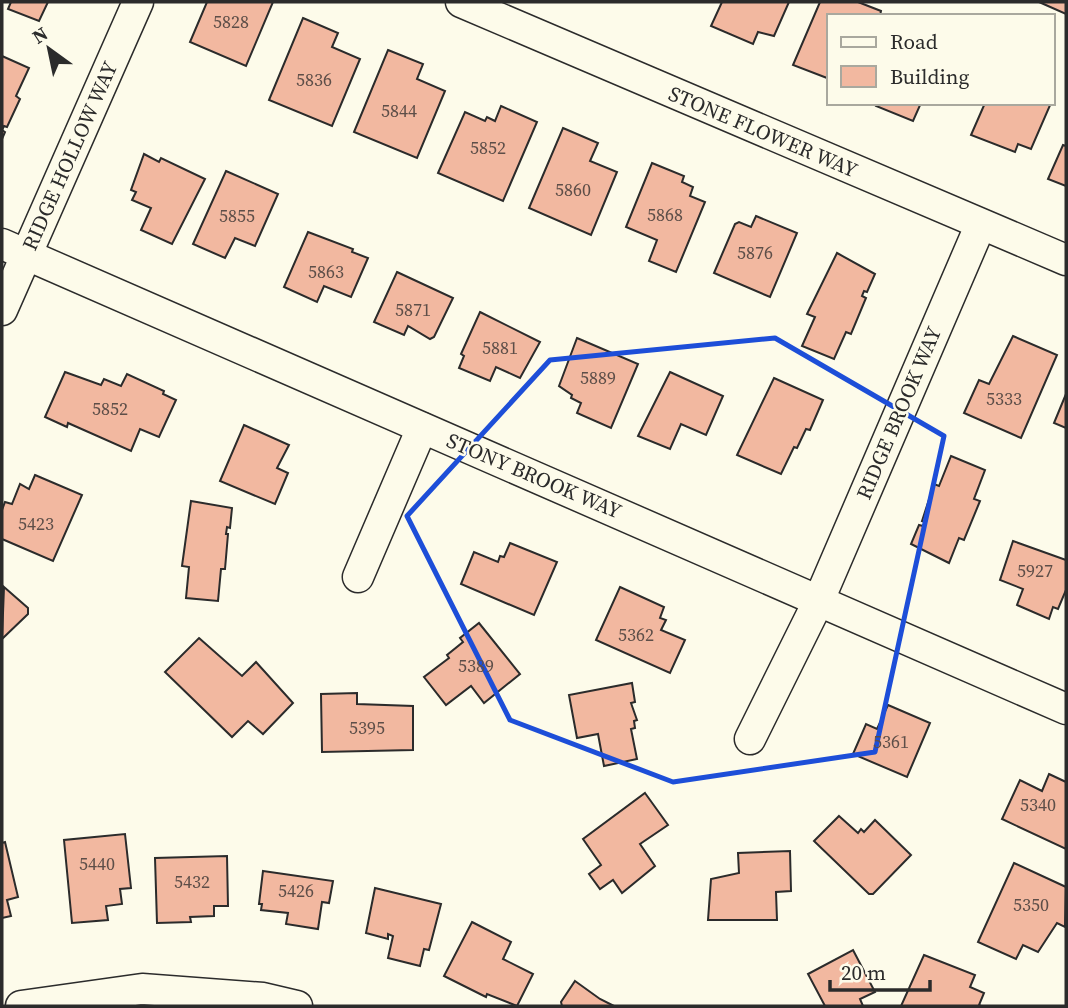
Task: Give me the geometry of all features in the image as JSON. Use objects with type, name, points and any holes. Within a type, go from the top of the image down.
[{"type":"street","name":"RIDGE HOLLOW WAY","points":[[2,310],[14,250],[138,2]]},
{"type":"street","name":"STONE FLOWER WAY","points":[[461,2],[980,226],[1066,260]]},
{"type":"street","name":"RIDGE BROOK WAY","points":[[750,739],[819,600],[980,226]]},
{"type":"street","name":"STONY BROOK WAY","points":[[14,250],[1066,709]]},
{"type":"street","points":[[358,577],[422,428]]},
{"type":"street","points":[[21,1006],[142,989],[262,998],[297,1006]]},
{"type":"highlighted area","points":[[775,338],[944,436],[875,752],[673,782],[510,720],[407,516],[550,360]]},
{"type":"building","points":[[11,2],[48,2],[39,21],[8,9]]},
{"type":"building","points":[[207,2],[273,2],[246,66],[190,42]]},
{"type":"building","points":[[722,2],[789,2],[774,36],[758,32],[753,44],[711,26]]},
{"type":"building","points":[[820,2],[858,2],[881,11],[880,14],[827,14],[827,78],[793,65]]},
{"type":"building","points":[[1039,2],[1066,2],[1066,14]]},
{"type":"building","points":[[303,18],[338,33],[332,47],[360,59],[332,126],[269,100]]},
{"type":"building","points":[[388,50],[423,64],[417,79],[445,91],[417,158],[354,132]]},
{"type":"building","points":[[2,56],[29,68],[16,96],[20,99],[7,127],[4,126],[2,130]]},
{"type":"building","points":[[876,105],[920,105],[913,121]]},
{"type":"building","points":[[984,105],[1050,105],[1031,149],[1018,144],[1015,152],[971,135]]},
{"type":"building","points":[[501,106],[537,122],[503,201],[438,173],[465,112],[485,121],[487,117],[495,121]]},
{"type":"building","points":[[563,128],[598,143],[590,161],[617,172],[591,235],[529,208]]},
{"type":"building","points":[[1063,145],[1066,146],[1066,186],[1048,179]]},
{"type":"building","points":[[144,154],[159,162],[161,158],[205,179],[172,244],[141,230],[151,208],[132,200],[136,192],[131,190]]},
{"type":"building","points":[[652,163],[684,176],[682,182],[693,187],[690,196],[705,202],[676,272],[649,261],[657,240],[626,227]]},
{"type":"building","points":[[226,171],[278,194],[255,246],[235,238],[225,258],[193,244]]},
{"type":"building","points":[[756,216],[797,233],[770,297],[714,273],[735,224],[739,222],[751,227]]},
{"type":"building","points":[[308,232],[353,249],[352,252],[368,258],[351,297],[324,286],[317,302],[284,287]]},
{"type":"building","points":[[837,253],[875,274],[867,292],[864,291],[862,296],[866,298],[851,334],[846,332],[834,359],[802,346],[815,317],[807,314]]},
{"type":"building","points":[[397,272],[453,298],[434,337],[430,339],[408,326],[404,335],[374,322]]},
{"type":"building","points":[[480,312],[540,342],[520,378],[496,367],[490,381],[459,368],[464,356],[461,354]]},
{"type":"building","points":[[1013,336],[1057,355],[1021,438],[964,413],[979,380],[989,384]]},
{"type":"building","points":[[577,338],[638,364],[611,428],[577,413],[581,403],[571,398],[572,395],[559,386]]},
{"type":"building","points":[[65,372],[101,385],[104,379],[121,386],[127,374],[164,391],[163,394],[176,400],[159,437],[140,429],[131,451],[68,423],[67,427],[45,417]]},
{"type":"building","points":[[670,372],[723,396],[706,435],[681,424],[670,449],[638,436]]},
{"type":"building","points":[[774,378],[823,400],[810,430],[806,429],[797,448],[794,447],[781,474],[737,455]]},
{"type":"building","points":[[1066,394],[1066,428],[1054,423]]},
{"type":"building","points":[[244,425],[289,445],[277,468],[288,473],[275,504],[220,481]]},
{"type":"building","points":[[951,456],[985,470],[974,499],[980,501],[964,540],[959,538],[949,563],[911,544],[919,525],[923,526],[925,522],[922,521],[934,484],[939,486]]},
{"type":"building","points":[[35,475],[82,495],[53,561],[2,539],[2,510],[5,502],[12,504],[20,484],[29,489]]},
{"type":"building","points":[[191,501],[232,508],[230,528],[227,527],[226,534],[225,569],[221,569],[218,601],[186,598],[189,567],[182,566]]},
{"type":"building","points":[[1013,541],[1066,560],[1066,590],[1058,609],[1053,607],[1049,619],[1017,605],[1023,589],[1000,580]]},
{"type":"building","points":[[510,543],[557,562],[534,615],[461,584],[474,552],[498,562],[500,556],[504,557]]},
{"type":"building","points":[[4,587],[28,608],[28,614],[2,639]]},
{"type":"building","points":[[620,587],[664,607],[660,618],[666,620],[661,630],[685,640],[670,673],[596,640]]},
{"type":"building","points":[[479,623],[520,674],[484,703],[471,686],[446,705],[424,677],[449,658],[447,655],[463,642],[460,638]]},
{"type":"building","points":[[199,638],[242,676],[256,662],[293,703],[263,734],[248,721],[232,737],[165,672]]},
{"type":"building","points":[[632,683],[635,702],[631,703],[637,720],[634,721],[635,728],[631,729],[637,759],[604,766],[598,734],[577,738],[569,695]]},
{"type":"building","points":[[357,693],[357,704],[413,706],[413,750],[322,752],[321,694]]},
{"type":"building","points":[[888,705],[930,723],[907,777],[853,754],[866,724],[877,729]]},
{"type":"building","points":[[1049,774],[1066,782],[1066,849],[1002,819],[1020,780],[1042,791]]},
{"type":"building","points":[[645,793],[668,825],[640,844],[655,866],[622,893],[613,880],[600,889],[589,874],[601,865],[583,839]]},
{"type":"building","points":[[839,816],[858,833],[861,829],[864,832],[875,820],[911,855],[873,894],[869,894],[814,841]]},
{"type":"building","points":[[125,834],[131,888],[120,889],[122,904],[106,906],[108,920],[72,923],[64,840]]},
{"type":"building","points":[[5,842],[18,897],[7,900],[11,916],[2,918],[2,843]]},
{"type":"building","points":[[790,851],[791,891],[776,892],[777,920],[708,920],[711,879],[739,873],[738,853]]},
{"type":"building","points":[[227,856],[228,906],[214,906],[214,916],[190,917],[191,922],[157,923],[155,858]]},
{"type":"building","points":[[1014,863],[1066,887],[1065,927],[1057,923],[1038,952],[1023,945],[1016,959],[978,942]]},
{"type":"building","points":[[263,871],[333,881],[329,903],[322,902],[318,929],[286,924],[288,913],[261,910],[262,904],[259,904]]},
{"type":"building","points":[[375,888],[441,904],[429,950],[424,949],[420,966],[388,958],[393,936],[388,934],[388,939],[366,933]]},
{"type":"building","points":[[472,922],[511,942],[503,959],[533,974],[517,1006],[487,994],[486,997],[444,976]]},
{"type":"building","points":[[853,950],[875,992],[860,999],[863,1006],[825,1006],[808,974]]},
{"type":"building","points":[[924,955],[975,975],[970,987],[984,993],[979,1005],[981,1006],[901,1006]]},
{"type":"building","points":[[575,981],[614,1006],[562,1006],[561,1002]]}]
